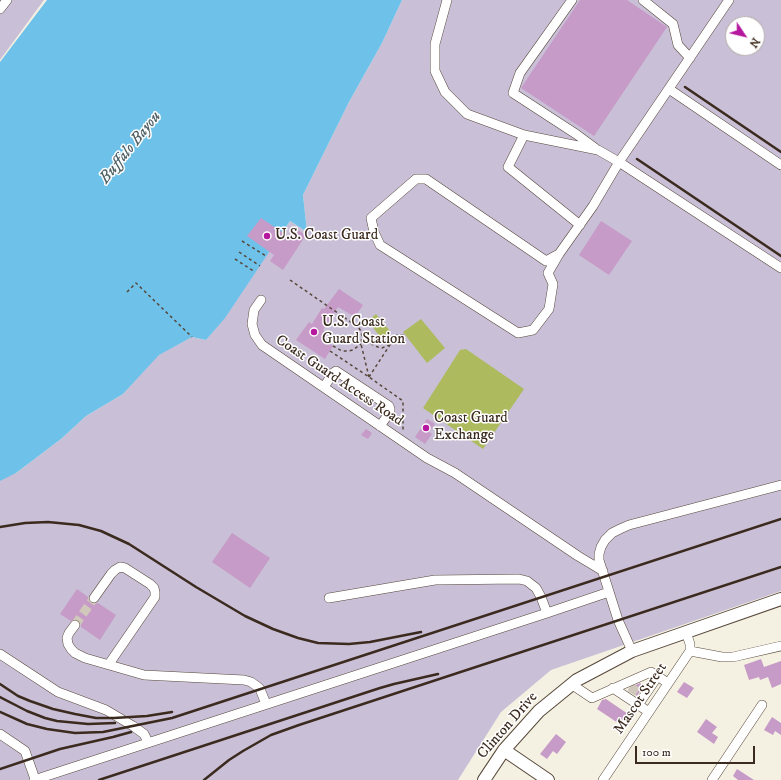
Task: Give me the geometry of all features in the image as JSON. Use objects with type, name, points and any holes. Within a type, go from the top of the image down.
[{"type":"main road","name":"Clinton Drive","points":[[484,780],[504,750],[539,710],[577,680],[632,651],[781,599]]},
{"type":"main road","name":"Clinton Drive","points":[[708,625],[781,607]]},
{"type":"main road","points":[[504,750],[548,780]]},
{"type":"street","points":[[0,9],[7,0]]},
{"type":"street","points":[[447,0],[435,44],[435,71],[445,92],[467,114],[524,135],[598,150]]},
{"type":"street","points":[[572,0],[520,73],[513,93],[598,150],[619,162],[781,268]]},
{"type":"street","points":[[643,0],[673,24],[678,46],[690,58]]},
{"type":"street","points":[[559,254],[546,261],[426,179],[416,179],[371,218],[374,232],[380,245],[518,333],[532,330],[549,308],[553,284],[548,273],[559,254],[580,225],[619,162],[729,0]]},
{"type":"street","points":[[669,89],[781,165]]},
{"type":"street","points":[[524,135],[508,167],[580,225]]},
{"type":"street","name":"Coast Guard Access Road","points":[[261,300],[254,310],[252,324],[255,336],[262,345],[428,458],[455,473],[578,556],[603,571]]},
{"type":"street","points":[[324,387],[332,374],[336,371],[388,406],[390,408],[390,412],[380,426]]},
{"type":"street","points":[[632,651],[618,620],[599,560],[601,547],[612,533],[620,529],[781,485]]},
{"type":"street","points":[[94,598],[111,574],[120,567],[126,568],[150,584],[154,588],[155,592],[155,597],[109,664]]},
{"type":"street","points":[[328,598],[435,580],[519,578],[527,581],[536,588],[542,598],[547,613]]},
{"type":"street","points":[[0,734],[25,751],[34,780],[609,592]]},
{"type":"street","points":[[75,625],[67,638],[70,649],[79,656],[144,675],[248,681],[255,684],[260,689],[266,704]]},
{"type":"street","points":[[686,632],[690,644],[690,652],[722,657],[733,657],[781,646]]},
{"type":"street","name":"Mascot Street","points":[[603,780],[690,652]]},
{"type":"street","points":[[0,654],[58,692],[106,710],[133,726],[144,734],[148,742]]},
{"type":"street","points":[[572,684],[592,698],[613,688],[628,685],[651,672],[668,683]]},
{"type":"street","points":[[638,705],[643,695],[658,676]]},
{"type":"street","points":[[613,688],[649,712]]},
{"type":"street","points":[[712,780],[762,705]]},
{"type":"path","points":[[242,241],[266,256]]},
{"type":"path","points":[[239,252],[260,266]]},
{"type":"path","points":[[235,259],[255,272]]},
{"type":"path","points":[[290,280],[358,327],[361,331],[361,344],[369,376]]},
{"type":"path","points":[[127,292],[136,283],[192,337]]},
{"type":"path","points":[[369,376],[397,335],[405,335]]},
{"type":"path","points":[[362,336],[378,347],[382,348],[390,345]]},
{"type":"path","points":[[333,346],[342,352],[353,350],[361,344]]},
{"type":"path","points":[[330,351],[369,376],[402,401],[404,433]]},
{"type":"shaded area","points":[[0,0],[44,0],[0,60]]},
{"type":"shaded area","points":[[402,0],[781,0],[781,591],[551,670],[501,712],[458,780],[0,780],[0,479],[16,473],[61,439],[86,416],[123,394],[158,355],[192,337],[206,340],[225,317],[290,221],[307,232],[303,195],[349,102],[382,43]]},
{"type":"green space","points":[[376,314],[390,331],[381,338],[368,321]]},
{"type":"green space","points":[[421,319],[445,348],[427,363],[403,332]]},
{"type":"green space","points":[[466,349],[524,389],[483,449],[423,408],[460,350]]},
{"type":"water","name":"Buffalo Bayou","points":[[47,0],[402,0],[382,43],[349,102],[303,195],[307,232],[290,221],[225,318],[206,340],[192,337],[159,355],[123,394],[86,416],[61,439],[16,473],[0,481],[0,62]]},
{"type":"building","points":[[580,0],[627,0],[667,27],[594,136],[521,88]]},
{"type":"building","points":[[261,218],[288,236],[294,228],[306,235],[283,270],[270,261],[274,255],[247,236]]},
{"type":"building","points":[[601,221],[632,241],[609,275],[579,255]]},
{"type":"building","name":"U.S. Coast Guard Station","points":[[339,289],[363,305],[355,317],[338,307],[323,330],[329,334],[325,341],[333,346],[325,359],[296,340],[309,322],[312,324],[322,308],[324,309]]},
{"type":"building","name":"Coast Guard Exchange","points":[[427,419],[435,424],[429,432],[432,434],[425,444],[415,437]]},
{"type":"building","points":[[366,429],[372,433],[368,439],[361,435]]},
{"type":"building","points":[[232,533],[270,558],[250,588],[212,562]]},
{"type":"building","points":[[77,589],[88,597],[88,600],[91,603],[98,603],[116,615],[100,640],[81,627],[81,623],[78,620],[75,619],[71,621],[60,614]]},
{"type":"building","points":[[761,659],[764,667],[781,661],[781,684],[772,688],[768,677],[760,680],[759,677],[749,680],[744,665]]},
{"type":"building","points":[[684,682],[694,688],[687,698],[677,692]]},
{"type":"building","points":[[640,683],[644,686],[637,696],[628,691],[629,688]]},
{"type":"building","points":[[606,699],[628,714],[621,725],[597,709],[602,700]]},
{"type":"building","points":[[772,717],[781,723],[781,735],[775,731],[773,735],[764,730]]},
{"type":"building","points":[[706,719],[717,727],[712,733],[718,737],[714,744],[697,732]]},
{"type":"building","points":[[556,734],[566,742],[557,754],[553,751],[547,759],[540,754]]},
{"type":"building","points":[[737,769],[754,780],[738,780],[733,776]]},
{"type":"tunnel","points":[[75,625],[94,598]]},
{"type":"tunnel","points":[[630,687],[641,694]]},
{"type":"railway","points":[[685,87],[781,152]]},
{"type":"railway","points":[[637,159],[781,256]]},
{"type":"railway","points":[[0,712],[27,724],[47,729],[75,733],[103,732],[172,718],[781,519]]},
{"type":"railway","points":[[0,527],[25,523],[48,522],[79,525],[101,531],[129,544],[196,587],[245,616],[273,629],[318,643],[349,644],[370,642],[421,632]]},
{"type":"railway","points":[[204,780],[229,760],[271,735],[781,567]]},
{"type":"railway","points":[[99,780],[380,688],[438,674]]},
{"type":"railway","points":[[0,684],[18,696],[30,701],[53,709],[96,718],[147,716],[172,712]]},
{"type":"railway","points":[[0,697],[27,711],[57,721],[88,724],[115,723]]},
{"type":"railway","points":[[0,769],[60,749],[131,732]]},
{"type":"place","name":"U.S. Coast Guard","points":[[267,236]]},
{"type":"place","name":"U.S. Coast Guard Station","points":[[314,332]]},
{"type":"place","name":"Coast Guard Exchange","points":[[426,428]]}]
